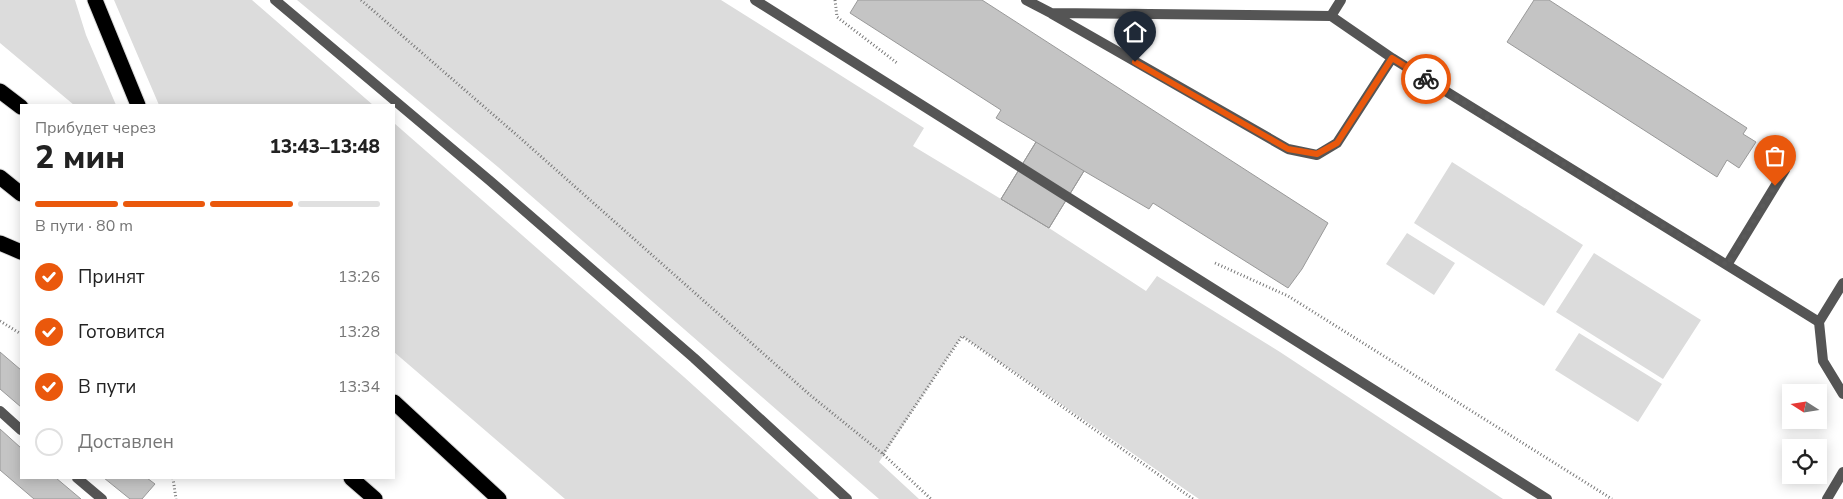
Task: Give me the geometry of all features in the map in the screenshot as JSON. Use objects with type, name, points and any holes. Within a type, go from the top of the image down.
[{"type":"highway","points":[[95,0],[138,104]]},
{"type":"highway","points":[[0,91],[20,106]]},
{"type":"highway","points":[[0,177],[20,193]]},
{"type":"highway","points":[[0,243],[20,252]]},
{"type":"highway","points":[[395,403],[500,499]]},
{"type":"highway","points":[[352,479],[375,499]]},
{"type":"street","points":[[274,0],[496,187],[694,358],[847,499]]},
{"type":"street","points":[[755,0],[1548,499]]},
{"type":"street","points":[[1026,0],[1288,149],[1317,154],[1337,143],[1392,58]]},
{"type":"street","points":[[1331,16],[1341,0]]},
{"type":"street","points":[[1051,13],[1331,16],[1392,58],[1819,322]]},
{"type":"street","points":[[1727,265],[1785,170]]},
{"type":"street","points":[[1843,283],[1819,322],[1823,361],[1843,394]]},
{"type":"street","points":[[0,411],[20,429]]},
{"type":"street","points":[[1827,499],[1843,472]]},
{"type":"street","points":[[78,479],[102,499]]},
{"type":"path","points":[[361,0],[810,395],[883,454],[931,499]]},
{"type":"path","points":[[834,0],[837,16],[899,64]]},
{"type":"path","points":[[1208,260],[1288,296],[1612,499]]},
{"type":"path","points":[[0,321],[20,333]]},
{"type":"path","points":[[883,454],[962,336],[1193,499]]},
{"type":"path","points":[[173,479],[176,499]]},
{"type":"shaded area","points":[[0,0],[75,0],[86,35],[116,104],[73,104],[0,43]]},
{"type":"shaded area","points":[[114,0],[252,0],[372,104],[159,104]]},
{"type":"shaded area","points":[[297,0],[721,0],[924,128],[913,146],[1049,228],[1146,291],[1157,276],[1280,352],[1503,499],[1199,499],[962,336],[879,462],[919,499],[879,499],[498,167]]},
{"type":"shaded area","points":[[395,124],[684,377],[819,499],[565,499],[395,353]]},
{"type":"shaded area","points":[[1452,162],[1583,245],[1544,306],[1414,223]]},
{"type":"shaded area","points":[[1407,233],[1455,263],[1434,295],[1386,264]]},
{"type":"shaded area","points":[[1594,253],[1701,320],[1663,379],[1556,312]]},
{"type":"shaded area","points":[[1579,333],[1662,384],[1638,422],[1555,370]]},
{"type":"building","points":[[858,0],[982,0],[1328,223],[1302,269],[1288,288],[1153,203],[1149,209],[1084,171],[1049,228],[1001,199],[1036,142],[996,118],[1001,110],[850,13]]},
{"type":"building","points":[[1534,0],[1549,0],[1747,128],[1743,134],[1756,142],[1739,168],[1727,160],[1717,177],[1507,42]]},
{"type":"building","points":[[1036,142],[1084,171],[1049,228],[1001,199]]},
{"type":"building","points":[[0,352],[20,369],[20,406],[0,389]]},
{"type":"building","points":[[0,429],[20,447],[20,479],[57,479],[81,499],[34,499],[0,470]]},
{"type":"building","points":[[105,479],[148,479],[155,484],[142,499],[130,499]]},
{"type":"way so far","points":[[1426,79],[1727,265],[1775,186]]},
{"type":"route","points":[[1135,62],[1288,149],[1317,154],[1337,143],[1392,58],[1426,79]]}]
